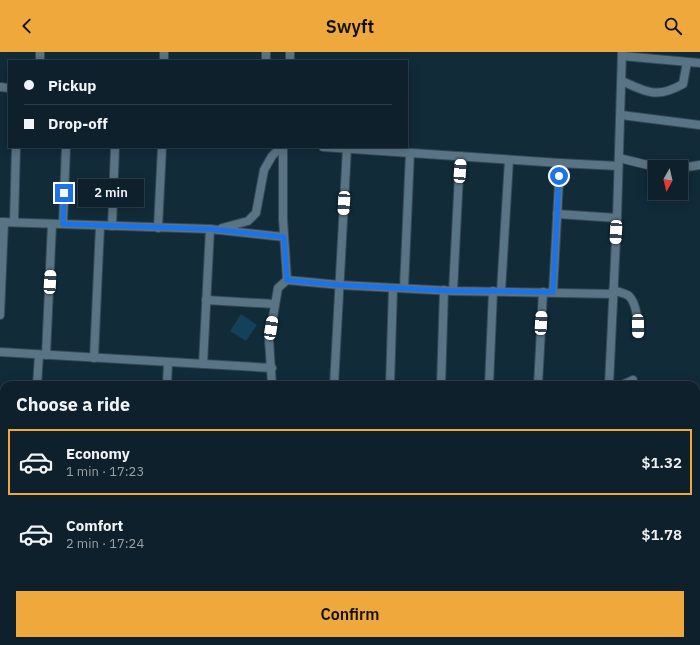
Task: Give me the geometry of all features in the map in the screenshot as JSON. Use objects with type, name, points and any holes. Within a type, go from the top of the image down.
[{"type":"street","points":[[609,381],[617,218],[622,54],[700,63]]},
{"type":"street","points":[[622,81],[653,93],[673,90],[683,84],[687,62]]},
{"type":"street","points":[[621,115],[700,125]]},
{"type":"street","points":[[14,222],[16,148]]},
{"type":"street","points":[[63,224],[66,148]]},
{"type":"street","points":[[112,226],[115,148]]},
{"type":"street","points":[[158,228],[162,148]]},
{"type":"street","points":[[210,229],[232,226],[248,221],[256,213],[264,170],[272,156],[281,148]]},
{"type":"street","points":[[282,148],[282,219],[287,280]]},
{"type":"street","points":[[334,381],[347,148],[509,160],[560,163],[618,162],[648,166]]},
{"type":"street","points":[[404,288],[410,153]]},
{"type":"street","points":[[441,381],[460,156]]},
{"type":"street","points":[[489,381],[509,160]]},
{"type":"street","points":[[553,292],[560,163]]},
{"type":"street","points":[[688,167],[700,165]]},
{"type":"street","points":[[557,214],[617,218]]},
{"type":"street","points":[[0,315],[2,222],[210,229],[284,237]]},
{"type":"street","points":[[38,381],[42,355],[52,224]]},
{"type":"street","points":[[94,358],[100,226]]},
{"type":"street","points":[[203,364],[210,229]]},
{"type":"street","points":[[272,381],[269,340],[278,288],[287,280],[393,288],[543,292],[613,292],[629,296],[632,301],[637,318],[638,334]]},
{"type":"street","points":[[390,381],[393,288]]},
{"type":"street","points":[[538,381],[543,292]]},
{"type":"street","points":[[206,300],[275,304]]},
{"type":"street","points":[[0,352],[272,368]]},
{"type":"street","points":[[167,381],[168,362]]},
{"type":"building","points":[[241,314],[257,325],[246,341],[230,331]]},
{"type":"route","points":[[64,193],[63,224],[210,229],[284,237],[287,280],[353,286],[453,291],[553,292],[559,176]]}]
